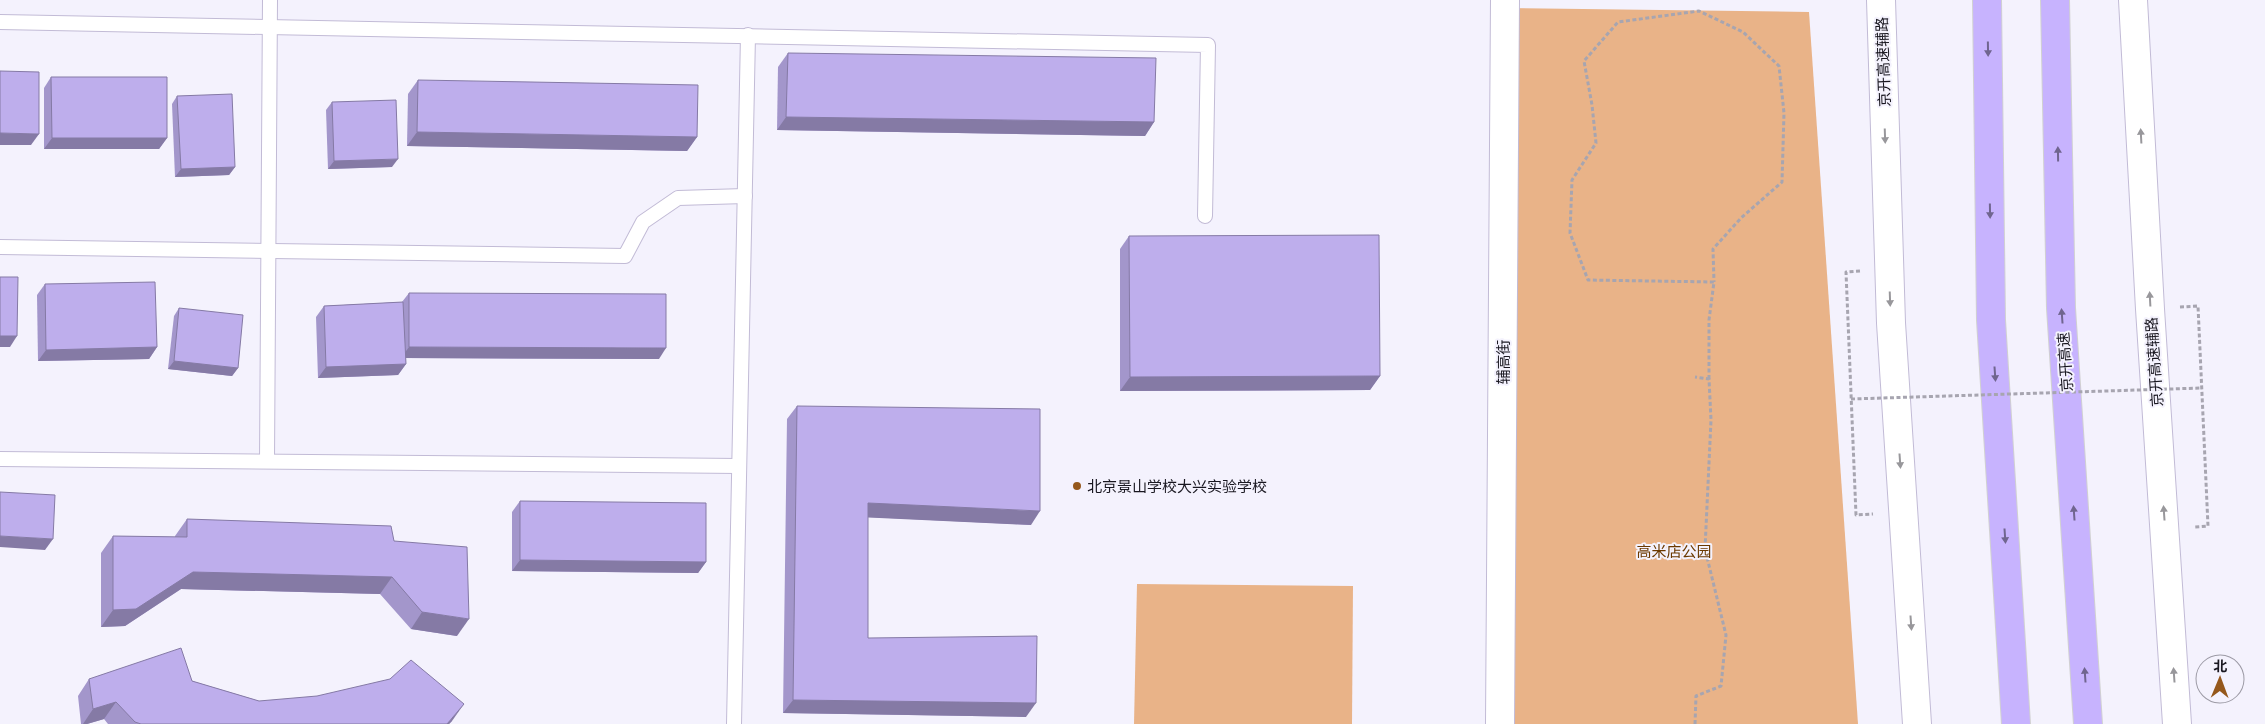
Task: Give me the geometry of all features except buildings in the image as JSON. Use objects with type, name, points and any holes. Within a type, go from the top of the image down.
[{"type":"highway","points":[[1987,0],[1991,320],[2016,724]]},
{"type":"highway","name":"京开高速","points":[[2055,0],[2061,308],[2088,724]]},
{"type":"main road","name":"辅高街","points":[[1500,724],[1505,0]]},
{"type":"main road","name":"京开高速辅路","points":[[1881,0],[1891,323],[1917,724]]},
{"type":"main road","name":"京开高速辅路","points":[[2133,0],[2177,724]]},
{"type":"lane","points":[[267,461],[270,0]]},
{"type":"lane","points":[[0,22],[1208,44],[1205,216]]},
{"type":"lane","points":[[734,724],[748,35]]},
{"type":"lane","points":[[0,247],[625,256],[644,222],[678,198],[744,196]]},
{"type":"lane","points":[[0,459],[739,466]]},
{"type":"path","points":[[1695,724],[1696,696],[1721,686],[1726,634],[1705,549],[1711,420],[1709,320],[1714,282],[1713,249],[1741,218],[1782,182],[1784,113],[1779,66],[1743,32],[1699,10],[1618,22],[1584,61],[1592,105],[1596,144],[1572,180],[1570,233],[1588,280],[1714,282]]},
{"type":"path","points":[[1846,272],[1856,515]]},
{"type":"path","points":[[2198,306],[2208,526]]},
{"type":"path","points":[[1695,378],[1709,379]]},
{"type":"path","points":[[1851,398],[2202,388]]},
{"type":"green space","name":"高米店公园","points":[[1505,8],[1809,12],[1858,724],[1500,724]]},
{"type":"green space","points":[[1137,584],[1353,586],[1352,724],[1134,724]]},
{"type":"place","name":"北京景山学校大兴实验学校","points":[[1077,486]]}]
